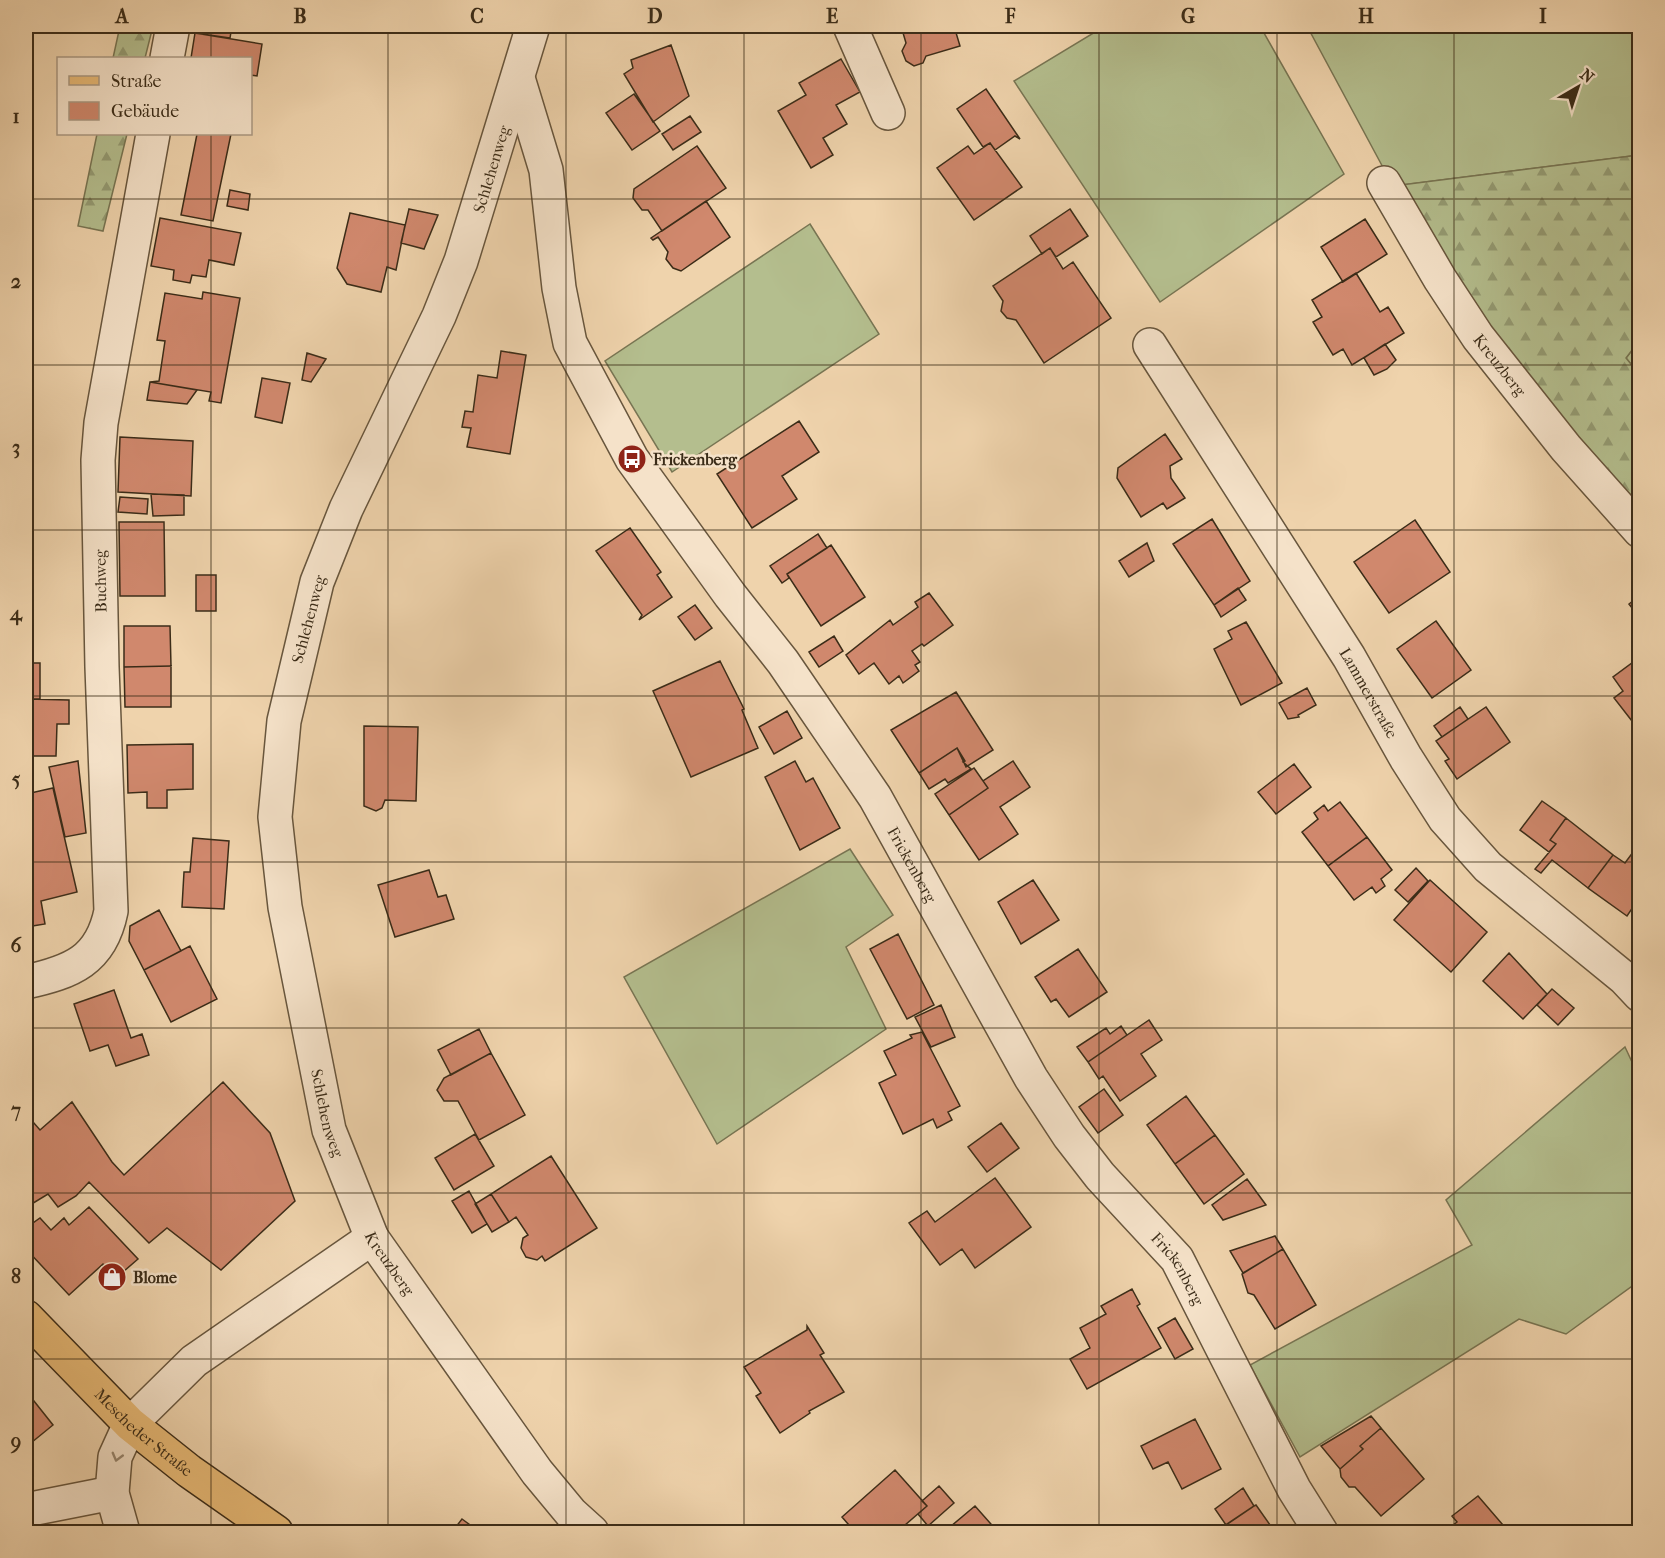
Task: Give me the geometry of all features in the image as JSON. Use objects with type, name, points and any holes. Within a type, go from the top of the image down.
[{"type":"main road","name":"Mescheder Straße","points":[[26,1317],[130,1424],[261,1528]]},
{"type":"street","points":[[167,57],[173,26]]},
{"type":"street","name":"Schlehenweg","points":[[372,1238],[329,1130],[281,885],[275,817],[277,774],[284,721],[299,651],[330,542],[439,316],[461,261],[533,26]]},
{"type":"street","points":[[850,26],[888,113]]},
{"type":"street","name":"Frickenberg","points":[[518,78],[546,170],[559,288],[570,343],[632,459],[789,671],[875,797],[1025,1068],[1069,1136],[1100,1176],[1177,1259],[1294,1489],[1321,1533]]},
{"type":"street","name":"Buchweg","points":[[26,982],[58,975],[93,955],[108,931],[111,911],[102,679],[98,460],[101,423],[153,135]]},
{"type":"street","name":"Kreuzberg","points":[[1384,183],[1440,279],[1478,337],[1566,448],[1640,531]]},
{"type":"street","name":"Lammerstraße","points":[[1150,345],[1349,657],[1406,758],[1445,819],[1469,849],[1488,867],[1624,978],[1640,995]]},
{"type":"street","name":"Kreuzberg","points":[[130,1424],[194,1361],[372,1238],[537,1472],[571,1513],[592,1533]]},
{"type":"street","points":[[123,1533],[112,1492],[116,1457],[130,1424]]},
{"type":"street","points":[[26,1510],[112,1492]]},
{"type":"green space","points":[[120,26],[153,26],[145,57],[113,57]]},
{"type":"green space","points":[[1105,26],[1260,26],[1344,174],[1160,302],[1014,81]]},
{"type":"green space","points":[[1307,26],[1639,26],[1639,155],[1393,186]]},
{"type":"green space","points":[[97,135],[127,135],[103,231],[78,226]]},
{"type":"green space","points":[[1639,155],[1639,341],[1626,358],[1639,374],[1639,525],[1459,301],[1393,186]]},
{"type":"green space","points":[[810,224],[879,334],[672,472],[605,361]]},
{"type":"green space","points":[[1639,341],[1639,374],[1626,358]]},
{"type":"green space","points":[[850,849],[893,915],[846,947],[886,1029],[717,1144],[624,977]]},
{"type":"green space","points":[[1625,1047],[1639,1077],[1639,1281],[1566,1334],[1519,1319],[1300,1457],[1250,1365],[1472,1245],[1446,1200]]},
{"type":"building","points":[[196,26],[232,26],[230,38],[195,33]]},
{"type":"building","points":[[901,26],[954,26],[960,46],[926,56],[923,63],[914,66],[906,61],[902,51],[906,43]]},
{"type":"building","points":[[195,33],[262,44],[257,76],[252,75],[252,57],[191,57]]},
{"type":"building","points":[[671,45],[689,96],[653,122],[624,74],[633,68],[631,60]]},
{"type":"building","points":[[841,59],[860,92],[836,105],[847,124],[823,138],[833,155],[811,168],[778,111],[806,95],[799,83]]},
{"type":"building","points":[[986,89],[1020,139],[1015,136],[995,150],[990,143],[983,147],[957,109]]},
{"type":"building","points":[[634,94],[660,131],[632,150],[606,113]]},
{"type":"building","points":[[690,116],[701,132],[673,150],[662,134]]},
{"type":"building","points":[[197,135],[231,135],[213,221],[181,215]]},
{"type":"building","points":[[990,143],[1022,187],[974,220],[937,168],[968,146],[974,154]]},
{"type":"building","points":[[697,146],[726,188],[662,231],[648,210],[642,210],[633,198],[634,189]]},
{"type":"building","points":[[230,190],[250,194],[248,210],[227,206]]},
{"type":"building","points":[[706,201],[730,237],[681,271],[673,268],[666,259],[668,252],[658,237],[653,240],[651,238]]},
{"type":"building","points":[[409,209],[438,215],[424,249],[401,243]]},
{"type":"building","points":[[1070,209],[1088,236],[1056,257],[1050,248],[1042,254],[1030,236]]},
{"type":"building","points":[[350,213],[405,225],[396,270],[387,267],[381,292],[347,284],[337,268]]},
{"type":"building","points":[[160,218],[241,233],[234,265],[209,260],[206,277],[192,275],[190,283],[173,280],[174,270],[151,266]]},
{"type":"building","points":[[1365,219],[1387,254],[1343,282],[1321,247]]},
{"type":"building","points":[[1050,248],[1063,269],[1073,262],[1111,318],[1044,363],[1016,320],[1007,318],[1001,311],[1003,301],[993,286]]},
{"type":"building","points":[[1356,273],[1380,312],[1388,307],[1404,333],[1352,365],[1343,349],[1333,355],[1313,322],[1322,317],[1312,300]]},
{"type":"building","points":[[203,292],[240,298],[221,403],[209,401],[211,392],[150,382],[159,381],[165,341],[157,340],[165,293],[202,299]]},
{"type":"building","points":[[1385,344],[1396,360],[1387,369],[1374,375],[1364,358]]},
{"type":"building","points":[[501,351],[526,355],[510,454],[467,447],[471,428],[462,427],[465,411],[473,412],[478,375],[497,378]]},
{"type":"building","points":[[307,353],[326,359],[311,382],[302,380]]},
{"type":"building","points":[[262,378],[290,383],[282,423],[255,417]]},
{"type":"building","points":[[150,382],[197,390],[187,404],[147,400]]},
{"type":"building","points":[[799,421],[819,452],[782,476],[797,499],[752,528],[717,474]]},
{"type":"building","points":[[1165,434],[1182,459],[1170,466],[1171,478],[1185,498],[1167,509],[1163,503],[1141,517],[1117,478],[1118,468]]},
{"type":"building","points":[[120,437],[193,441],[191,496],[118,492]]},
{"type":"building","points":[[151,494],[184,495],[184,515],[153,516]]},
{"type":"building","points":[[120,497],[148,499],[147,514],[118,512]]},
{"type":"building","points":[[1212,519],[1250,581],[1214,605],[1173,544]]},
{"type":"building","points":[[1415,520],[1450,572],[1389,613],[1354,562]]},
{"type":"building","points":[[119,522],[164,522],[165,596],[120,596]]},
{"type":"building","points":[[630,528],[661,572],[657,575],[672,597],[639,620],[642,615],[596,551]]},
{"type":"building","points":[[818,534],[827,548],[787,574],[789,578],[782,583],[770,566]]},
{"type":"building","points":[[1147,543],[1154,561],[1129,577],[1119,561]]},
{"type":"building","points":[[831,545],[865,597],[821,626],[787,574]]},
{"type":"building","points":[[196,575],[216,575],[216,611],[196,611]]},
{"type":"building","points":[[1238,588],[1246,600],[1221,617],[1214,605]]},
{"type":"building","points":[[929,593],[953,625],[924,646],[922,644],[912,651],[920,662],[915,665],[919,671],[903,683],[899,676],[889,684],[874,663],[859,674],[846,655],[890,620],[893,625],[918,607],[915,602]]},
{"type":"building","points":[[1640,595],[1640,618],[1629,604]]},
{"type":"building","points":[[695,605],[712,628],[695,640],[678,617]]},
{"type":"building","points":[[1436,621],[1471,670],[1432,698],[1397,649]]},
{"type":"building","points":[[1246,622],[1282,683],[1241,705],[1214,649],[1232,639],[1228,631]]},
{"type":"building","points":[[124,626],[170,626],[171,666],[124,667]]},
{"type":"building","points":[[834,636],[843,651],[819,667],[809,652]]},
{"type":"building","points":[[1640,657],[1639,730],[1614,698],[1623,691],[1613,677]]},
{"type":"building","points":[[720,661],[744,709],[742,710],[758,748],[691,777],[653,691]]},
{"type":"building","points":[[26,663],[40,663],[40,699],[26,699]]},
{"type":"building","points":[[171,666],[171,707],[125,707],[124,667]]},
{"type":"building","points":[[1307,688],[1316,705],[1298,715],[1299,717],[1288,719],[1279,703]]},
{"type":"building","points":[[956,692],[993,750],[966,767],[957,748],[919,773],[891,730]]},
{"type":"building","points":[[26,699],[69,700],[69,724],[57,724],[56,756],[26,756]]},
{"type":"building","points":[[1460,707],[1468,719],[1442,737],[1434,726]]},
{"type":"building","points":[[1486,707],[1510,742],[1457,779],[1445,761],[1449,759],[1436,741]]},
{"type":"building","points":[[787,711],[802,738],[774,754],[759,727]]},
{"type":"building","points":[[364,726],[418,727],[416,801],[385,800],[382,808],[376,811],[364,806]]},
{"type":"building","points":[[193,744],[193,789],[167,790],[167,808],[147,808],[147,792],[128,793],[127,745]]},
{"type":"building","points":[[957,748],[965,761],[963,762],[971,769],[948,783],[945,779],[929,789],[919,773]]},
{"type":"building","points":[[78,761],[86,833],[65,837],[49,767]]},
{"type":"building","points":[[795,761],[806,782],[813,778],[840,828],[800,850],[765,777]]},
{"type":"building","points":[[1013,761],[1030,787],[1000,807],[1018,834],[979,860],[949,815],[988,788],[983,781]]},
{"type":"building","points":[[1294,764],[1311,787],[1276,814],[1258,792]]},
{"type":"building","points":[[974,768],[988,788],[949,815],[935,794]]},
{"type":"building","points":[[53,788],[77,892],[41,901],[45,924],[26,927],[26,794]]},
{"type":"building","points":[[1542,801],[1566,818],[1550,840],[1556,844],[1549,852],[1520,830]]},
{"type":"building","points":[[1340,802],[1367,837],[1328,866],[1302,832],[1318,819],[1314,813],[1324,805],[1328,811]]},
{"type":"building","points":[[1566,818],[1613,855],[1588,888],[1552,860],[1541,873],[1535,869],[1556,844],[1550,840]]},
{"type":"building","points":[[1367,837],[1392,870],[1381,879],[1385,886],[1376,893],[1372,887],[1354,900],[1328,866]]},
{"type":"building","points":[[193,838],[229,841],[224,909],[182,907],[184,872],[190,872]]},
{"type":"building","points":[[1639,844],[1640,912],[1633,907],[1627,916],[1588,888],[1613,855],[1625,863]]},
{"type":"building","points":[[1416,868],[1428,881],[1408,902],[1395,890]]},
{"type":"building","points":[[429,870],[438,897],[446,895],[454,919],[395,937],[378,885]]},
{"type":"building","points":[[1033,880],[1059,920],[1021,944],[998,902]]},
{"type":"building","points":[[1430,880],[1487,932],[1451,972],[1394,920]]},
{"type":"building","points":[[159,910],[181,951],[144,970],[129,941],[130,926]]},
{"type":"building","points":[[898,934],[934,1005],[907,1019],[870,949]]},
{"type":"building","points":[[190,946],[217,999],[171,1022],[144,970]]},
{"type":"building","points":[[1078,949],[1107,992],[1069,1017],[1056,999],[1051,1002],[1035,977]]},
{"type":"building","points":[[1509,953],[1547,994],[1523,1019],[1483,981]]},
{"type":"building","points":[[1552,989],[1574,1008],[1558,1025],[1537,1005]]},
{"type":"building","points":[[114,990],[131,1038],[142,1034],[149,1055],[116,1066],[108,1045],[90,1051],[74,1004]]},
{"type":"building","points":[[941,1005],[955,1037],[931,1047],[915,1017]]},
{"type":"building","points":[[1149,1020],[1162,1040],[1141,1054],[1156,1076],[1120,1101],[1103,1076],[1099,1079],[1088,1062]]},
{"type":"building","points":[[1121,1026],[1127,1035],[1088,1062],[1077,1047],[1106,1028],[1110,1034]]},
{"type":"building","points":[[479,1029],[491,1053],[451,1075],[438,1050]]},
{"type":"building","points":[[922,1032],[960,1106],[948,1112],[952,1120],[937,1128],[933,1119],[903,1134],[879,1083],[896,1075],[884,1051],[912,1038],[910,1035]]},
{"type":"building","points":[[491,1053],[525,1115],[479,1140],[458,1101],[444,1101],[437,1090],[444,1078]]},
{"type":"building","points":[[223,1082],[270,1133],[295,1201],[221,1270],[167,1228],[149,1243],[89,1182],[76,1196],[58,1207],[48,1194],[30,1205],[26,1201],[26,1114],[40,1130],[72,1102],[112,1162],[124,1175]]},
{"type":"building","points":[[1104,1089],[1123,1115],[1098,1133],[1079,1107]]},
{"type":"building","points":[[1186,1096],[1215,1135],[1175,1164],[1147,1125]]},
{"type":"building","points":[[1001,1123],[1019,1148],[987,1172],[968,1147]]},
{"type":"building","points":[[475,1134],[494,1166],[454,1190],[435,1158]]},
{"type":"building","points":[[1215,1135],[1244,1174],[1204,1204],[1175,1164]]},
{"type":"building","points":[[551,1156],[597,1228],[545,1261],[542,1256],[537,1260],[526,1257],[521,1248],[523,1238],[528,1235],[516,1217],[509,1222],[491,1194]]},
{"type":"building","points":[[995,1178],[1031,1227],[975,1268],[962,1249],[940,1265],[909,1223],[927,1211],[935,1222]]},
{"type":"building","points":[[1247,1179],[1266,1205],[1223,1220],[1212,1205]]},
{"type":"building","points":[[469,1191],[487,1224],[472,1233],[452,1201]]},
{"type":"building","points":[[491,1194],[509,1222],[492,1232],[475,1204]]},
{"type":"building","points":[[89,1207],[138,1259],[116,1278],[103,1264],[69,1295],[26,1249],[26,1228],[40,1218],[51,1230],[64,1218],[69,1225]]},
{"type":"building","points":[[1275,1236],[1283,1249],[1243,1273],[1230,1251]]},
{"type":"building","points":[[1283,1249],[1316,1305],[1275,1329],[1254,1295],[1248,1293],[1242,1274]]},
{"type":"building","points":[[1132,1289],[1140,1304],[1137,1306],[1161,1348],[1087,1389],[1070,1359],[1090,1348],[1080,1328],[1106,1314],[1101,1306]]},
{"type":"building","points":[[1175,1318],[1193,1349],[1175,1359],[1158,1328]]},
{"type":"building","points":[[807,1326],[824,1353],[820,1355],[844,1392],[809,1411],[810,1413],[780,1433],[756,1396],[761,1393],[744,1367],[807,1330]]},
{"type":"building","points":[[26,1391],[53,1425],[26,1447]]},
{"type":"building","points":[[1371,1416],[1381,1428],[1360,1446],[1363,1449],[1340,1469],[1321,1446]]},
{"type":"building","points":[[1195,1419],[1221,1469],[1182,1489],[1168,1462],[1153,1469],[1141,1446]]},
{"type":"building","points":[[1381,1428],[1424,1479],[1381,1516],[1355,1487],[1349,1487],[1341,1477],[1340,1469],[1363,1449],[1360,1446]]},
{"type":"building","points":[[895,1470],[927,1506],[897,1532],[855,1532],[842,1517]]},
{"type":"building","points":[[939,1486],[954,1503],[928,1526],[918,1514],[927,1506],[922,1501]]},
{"type":"building","points":[[1243,1488],[1254,1506],[1226,1525],[1215,1509]]},
{"type":"building","points":[[1478,1496],[1509,1532],[1444,1532],[1457,1522],[1452,1516]]},
{"type":"building","points":[[1256,1505],[1275,1532],[1215,1532],[1254,1506]]},
{"type":"building","points":[[975,1506],[998,1532],[944,1532]]},
{"type":"building","points":[[462,1519],[477,1530],[481,1532],[452,1532]]},
{"type":"building","points":[[1425,1526],[1431,1532],[1418,1532]]},
{"type":"railway","points":[[26,55],[32,26]]},
{"type":"place","name":"Frickenberg","points":[[632,459]]},
{"type":"place","name":"Blome","points":[[112,1277]]}]
